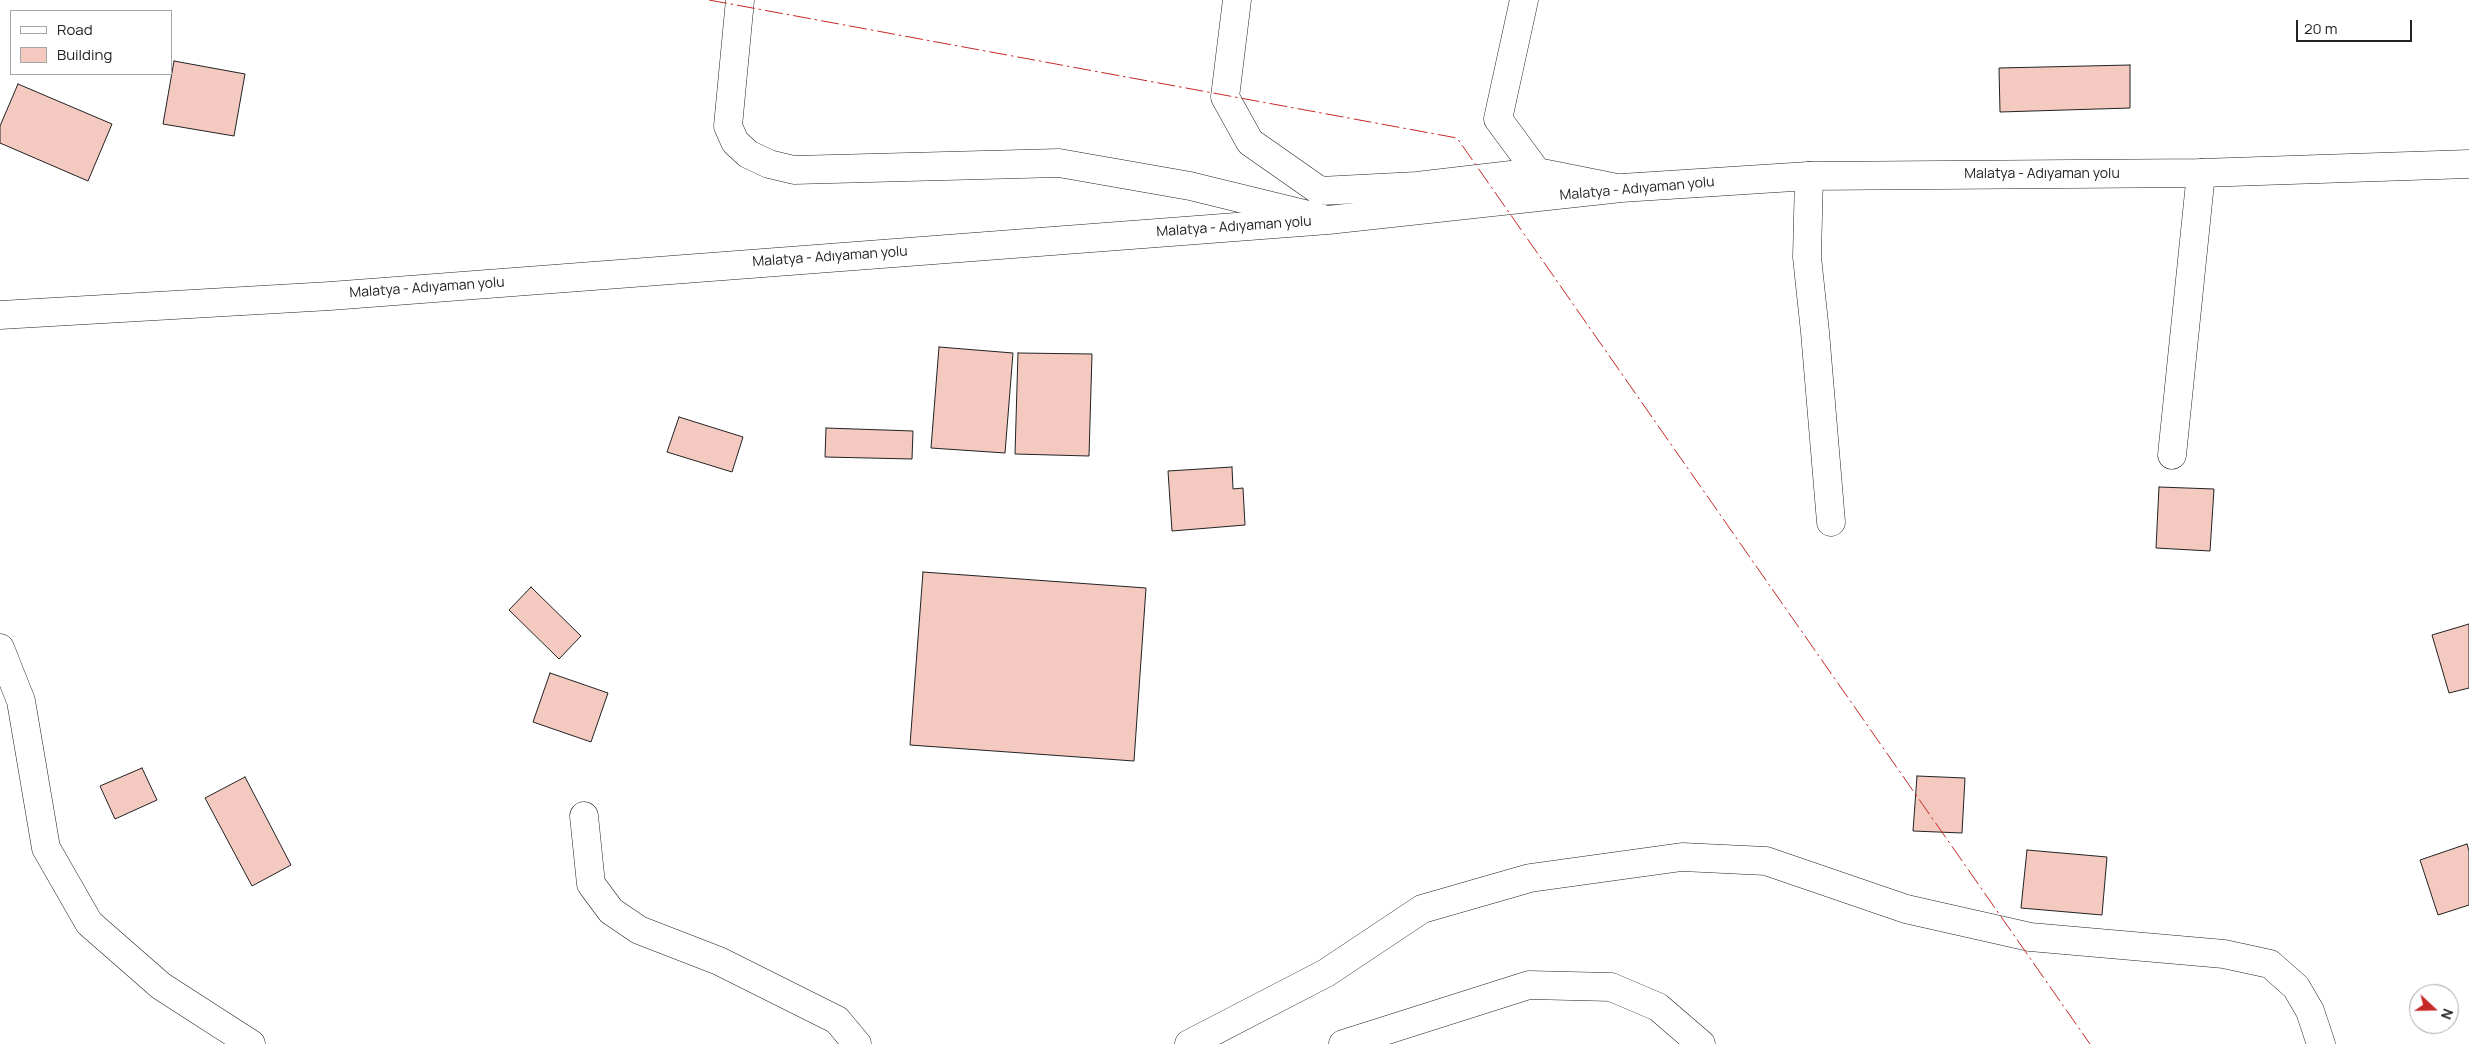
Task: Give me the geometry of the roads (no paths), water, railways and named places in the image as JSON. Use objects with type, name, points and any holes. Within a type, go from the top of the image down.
[{"type":"street","points":[[740,0],[728,126],[735,142],[748,154],[769,164],[794,170],[1059,163],[1190,186],[1328,220]]},
{"type":"street","points":[[1237,0],[1225,97],[1250,142],[1320,191],[1417,186],[1537,172],[1620,188]]},
{"type":"street","points":[[1524,0],[1498,119],[1537,172]]},
{"type":"street","name":"Malatya - Adıyaman yolu","points":[[0,314],[330,296],[1328,220],[1620,188],[1809,176],[2201,173],[2469,164]]},
{"type":"street","points":[[2172,455],[2201,173]]},
{"type":"street","points":[[1809,176],[1807,256],[1816,332],[1831,522]]},
{"type":"street","points":[[0,648],[21,701],[46,848],[89,923],[160,986],[250,1044]]},
{"type":"street","points":[[584,816],[591,884],[611,912],[639,930],[719,961],[837,1020],[857,1044]]},
{"type":"street","points":[[1189,1044],[1326,974],[1422,909],[1530,878],[1682,857],[1766,861],[1906,909],[2030,937],[2224,954],[2270,964],[2296,987],[2310,1011],[2322,1044]]},
{"type":"street","points":[[1343,1044],[1529,985],[1611,987],[1658,1007],[1700,1044]]}]
